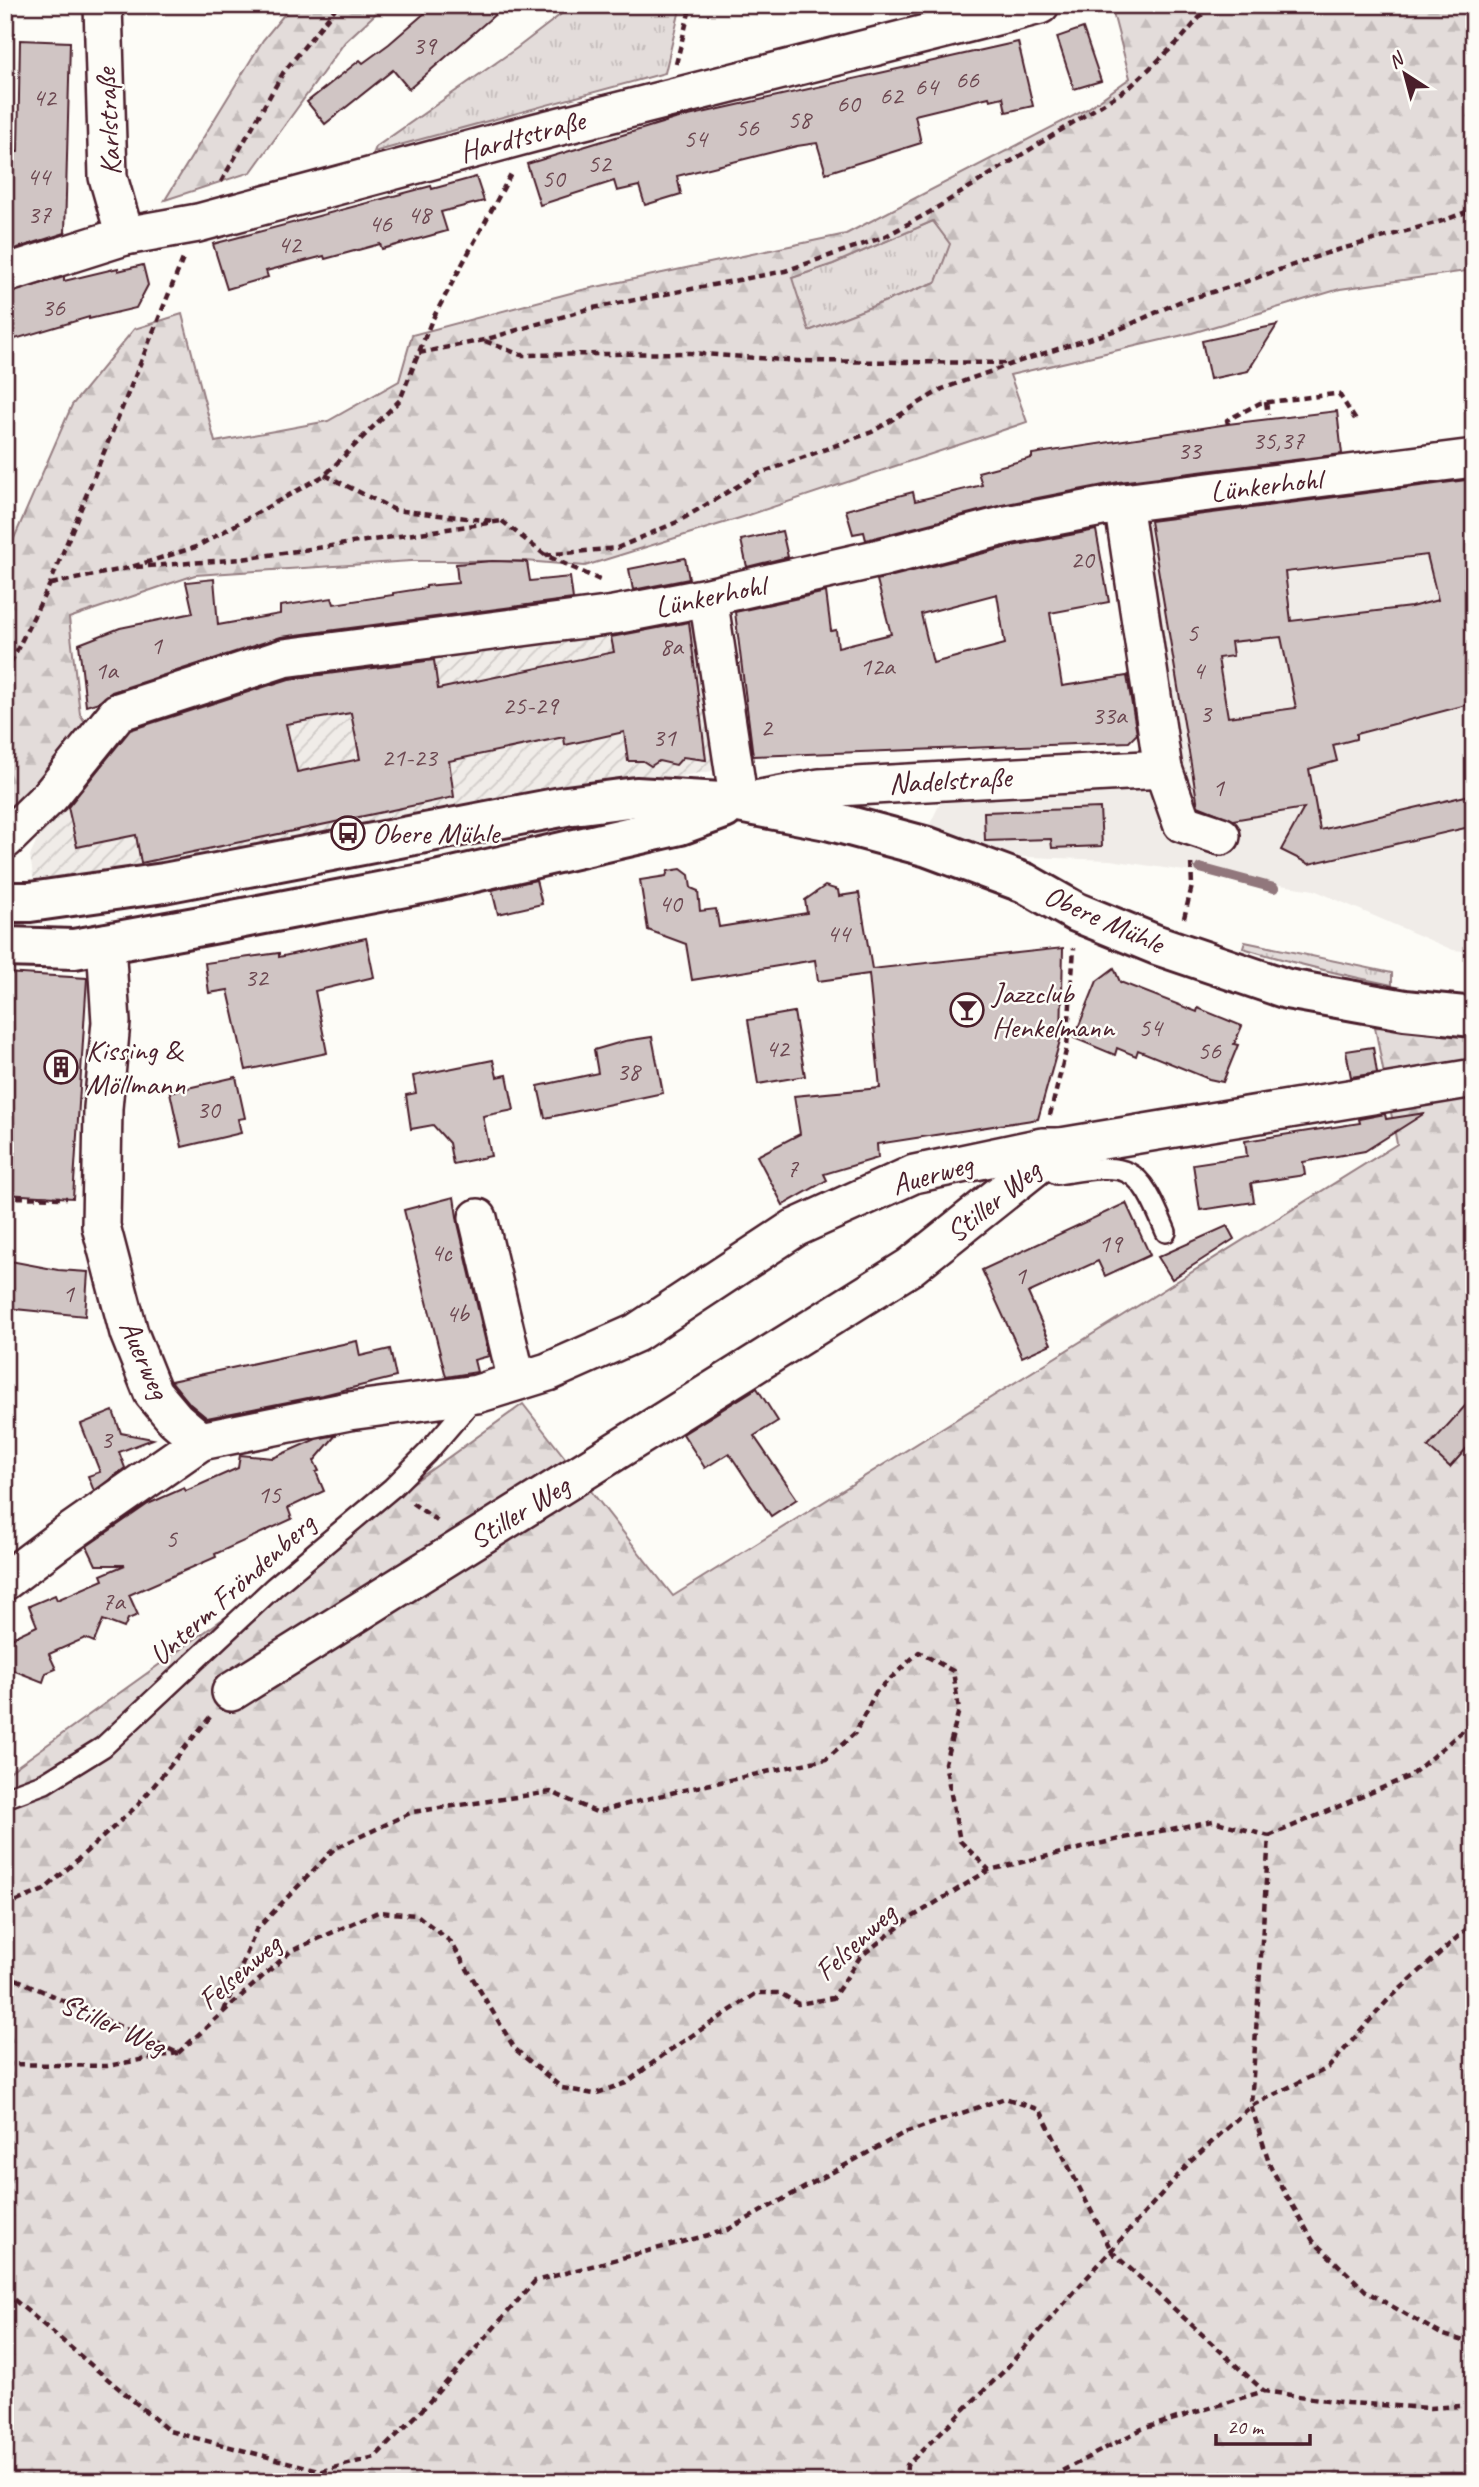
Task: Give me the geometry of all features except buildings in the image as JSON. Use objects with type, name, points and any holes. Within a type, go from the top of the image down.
[{"type":"main road","name":"Obere Mühle","points":[[5,902],[30,902],[164,883],[566,806],[636,797],[739,803],[827,820],[928,847],[1025,883],[1076,912],[1157,945],[1287,989],[1405,1010],[1474,1017]]},
{"type":"main road","points":[[5,947],[74,949],[431,882],[681,825],[739,803]]},
{"type":"street","name":"Karlstraße","points":[[103,5],[108,177],[125,236]]},
{"type":"street","name":"Hardtstraße","points":[[5,274],[125,236],[198,223],[984,13],[1040,5]]},
{"type":"street","name":"Lünkerhohl","points":[[5,840],[51,795],[118,712],[284,658],[614,615],[880,558],[1007,524],[1123,503],[1474,458]]},
{"type":"street","points":[[1123,503],[1163,769],[1182,823],[1221,835]]},
{"type":"street","points":[[708,597],[739,803]]},
{"type":"street","name":"Nadelstraße","points":[[739,803],[820,788],[1163,769]]},
{"type":"street","name":"Auerweg","points":[[106,943],[111,1022],[103,1108],[101,1227],[129,1333],[153,1392],[175,1419],[201,1441],[349,1411],[477,1394],[548,1372],[636,1333],[795,1228],[914,1174],[1474,1078]]},
{"type":"street","name":"Stiller Weg","points":[[231,1692],[910,1267],[1049,1152]]},
{"type":"street","points":[[478,1218],[517,1381]]},
{"type":"street","points":[[5,1581],[201,1441]]},
{"type":"lane","points":[[1049,1152],[1050,1170],[1057,1174],[1108,1167],[1132,1173],[1147,1191],[1166,1232]]},
{"type":"lane","name":"Unterm Fröndenberg","points":[[5,1798],[45,1783],[103,1747],[274,1587],[392,1488],[427,1453],[477,1394]]},
{"type":"path","points":[[5,674],[50,584],[198,223],[283,73],[338,5]]},
{"type":"path","points":[[667,99],[691,5]]},
{"type":"path","points":[[419,353],[484,340],[588,309],[785,271],[884,237],[930,212],[1130,87],[1182,38],[1210,5]]},
{"type":"path","points":[[50,584],[128,568],[196,547],[325,475],[400,400],[431,322],[533,133]]},
{"type":"path","points":[[545,555],[617,548],[677,523],[758,474],[872,432],[942,390],[1014,363],[1121,329],[1179,302],[1327,253],[1442,221],[1474,209]]},
{"type":"path","points":[[484,340],[521,355],[690,353],[798,361],[1014,363]]},
{"type":"path","points":[[1228,424],[1227,420],[1260,402],[1339,394],[1356,424]]},
{"type":"path","points":[[1266,402],[1268,415]]},
{"type":"path","points":[[325,475],[395,510],[502,522],[545,555],[594,578]]},
{"type":"path","points":[[128,568],[242,559],[502,522]]},
{"type":"path","points":[[1184,919],[1192,886],[1192,870]]},
{"type":"path","points":[[1049,1152],[1065,1047],[1076,912]]},
{"type":"path","points":[[5,1197],[101,1199]]},
{"type":"path","points":[[392,1488],[468,1544]]},
{"type":"path","points":[[223,2013],[256,1930],[334,1849],[412,1812],[551,1792],[596,1812],[826,1759],[855,1733],[876,1692],[919,1652],[953,1671],[959,1710],[945,1763],[960,1841],[989,1870]]},
{"type":"path","points":[[5,1906],[44,1890],[138,1805],[231,1692]]},
{"type":"path","points":[[1474,1721],[1410,1776],[1269,1836],[1251,2106],[1271,2168],[1313,2241],[1367,2292],[1441,2334],[1474,2344]]},
{"type":"path","name":"Felsenweg","points":[[178,2053],[291,1951],[378,1912],[417,1915],[451,1942],[515,2049],[562,2088],[594,2094],[626,2083],[670,2050],[757,1993],[780,1993],[797,2004],[833,1998],[860,1957],[909,1919],[989,1870],[1124,1838],[1213,1821],[1269,1836]]},
{"type":"path","points":[[906,2482],[907,2465],[1002,2373],[1189,2163],[1251,2106],[1328,2068],[1387,2001],[1474,1922]]},
{"type":"path","name":"Stiller Weg","points":[[5,1975],[178,2053]]},
{"type":"path","name":"Stiller Weg","points":[[5,2064],[107,2066],[178,2053]]},
{"type":"path","points":[[5,2292],[169,2431],[322,2471],[375,2457],[421,2411],[535,2281],[727,2230],[902,2134],[1005,2098],[1040,2110],[1112,2252],[1264,2391]]},
{"type":"path","points":[[1041,2482],[1142,2429],[1264,2391],[1348,2403],[1430,2408],[1474,2405]]},
{"type":"shaded area","points":[[1474,462],[1474,952],[1453,950],[1314,890],[1110,860],[1003,856],[930,824],[945,793],[1183,778],[1129,506]]},
{"type":"shaded area","points":[[699,609],[719,770],[473,810],[152,869],[34,882],[30,856],[38,837],[65,792],[121,730],[249,680]]},
{"type":"green space","points":[[292,5],[385,5],[345,42],[251,172],[165,200],[263,40]]},
{"type":"green space","points":[[573,5],[681,5],[665,73],[374,152],[376,147],[517,48]]},
{"type":"green space","points":[[1111,5],[1474,5],[1474,270],[1340,289],[1192,333],[1010,375],[1027,422],[743,517],[585,566],[525,561],[411,561],[195,575],[69,618],[80,714],[92,734],[5,830],[5,559],[72,405],[134,329],[182,314],[215,442],[328,421],[399,381],[412,335],[582,290],[846,234],[1087,109],[1130,78]],"holes":[[[933,221],[950,244],[936,282],[809,331],[792,278],[833,264]]]},
{"type":"green space","points":[[933,221],[951,244],[936,282],[809,331],[791,278],[833,264]]},
{"type":"green space","points":[[1245,942],[1392,973],[1392,985],[1243,948]]},
{"type":"green space","points":[[1375,1027],[1474,1033],[1474,2482],[5,2482],[5,1775],[523,1404],[673,1596],[1397,1144]]},
{"type":"waterway","points":[[1200,868],[1274,888]]},
{"type":"place","name":"Obere Mühle","points":[[348,833]]},
{"type":"place","name":"Jazzclub Henkelmann","points":[[967,1010]]},
{"type":"place","name":"Kissing & Möllmann","points":[[61,1067]]}]
